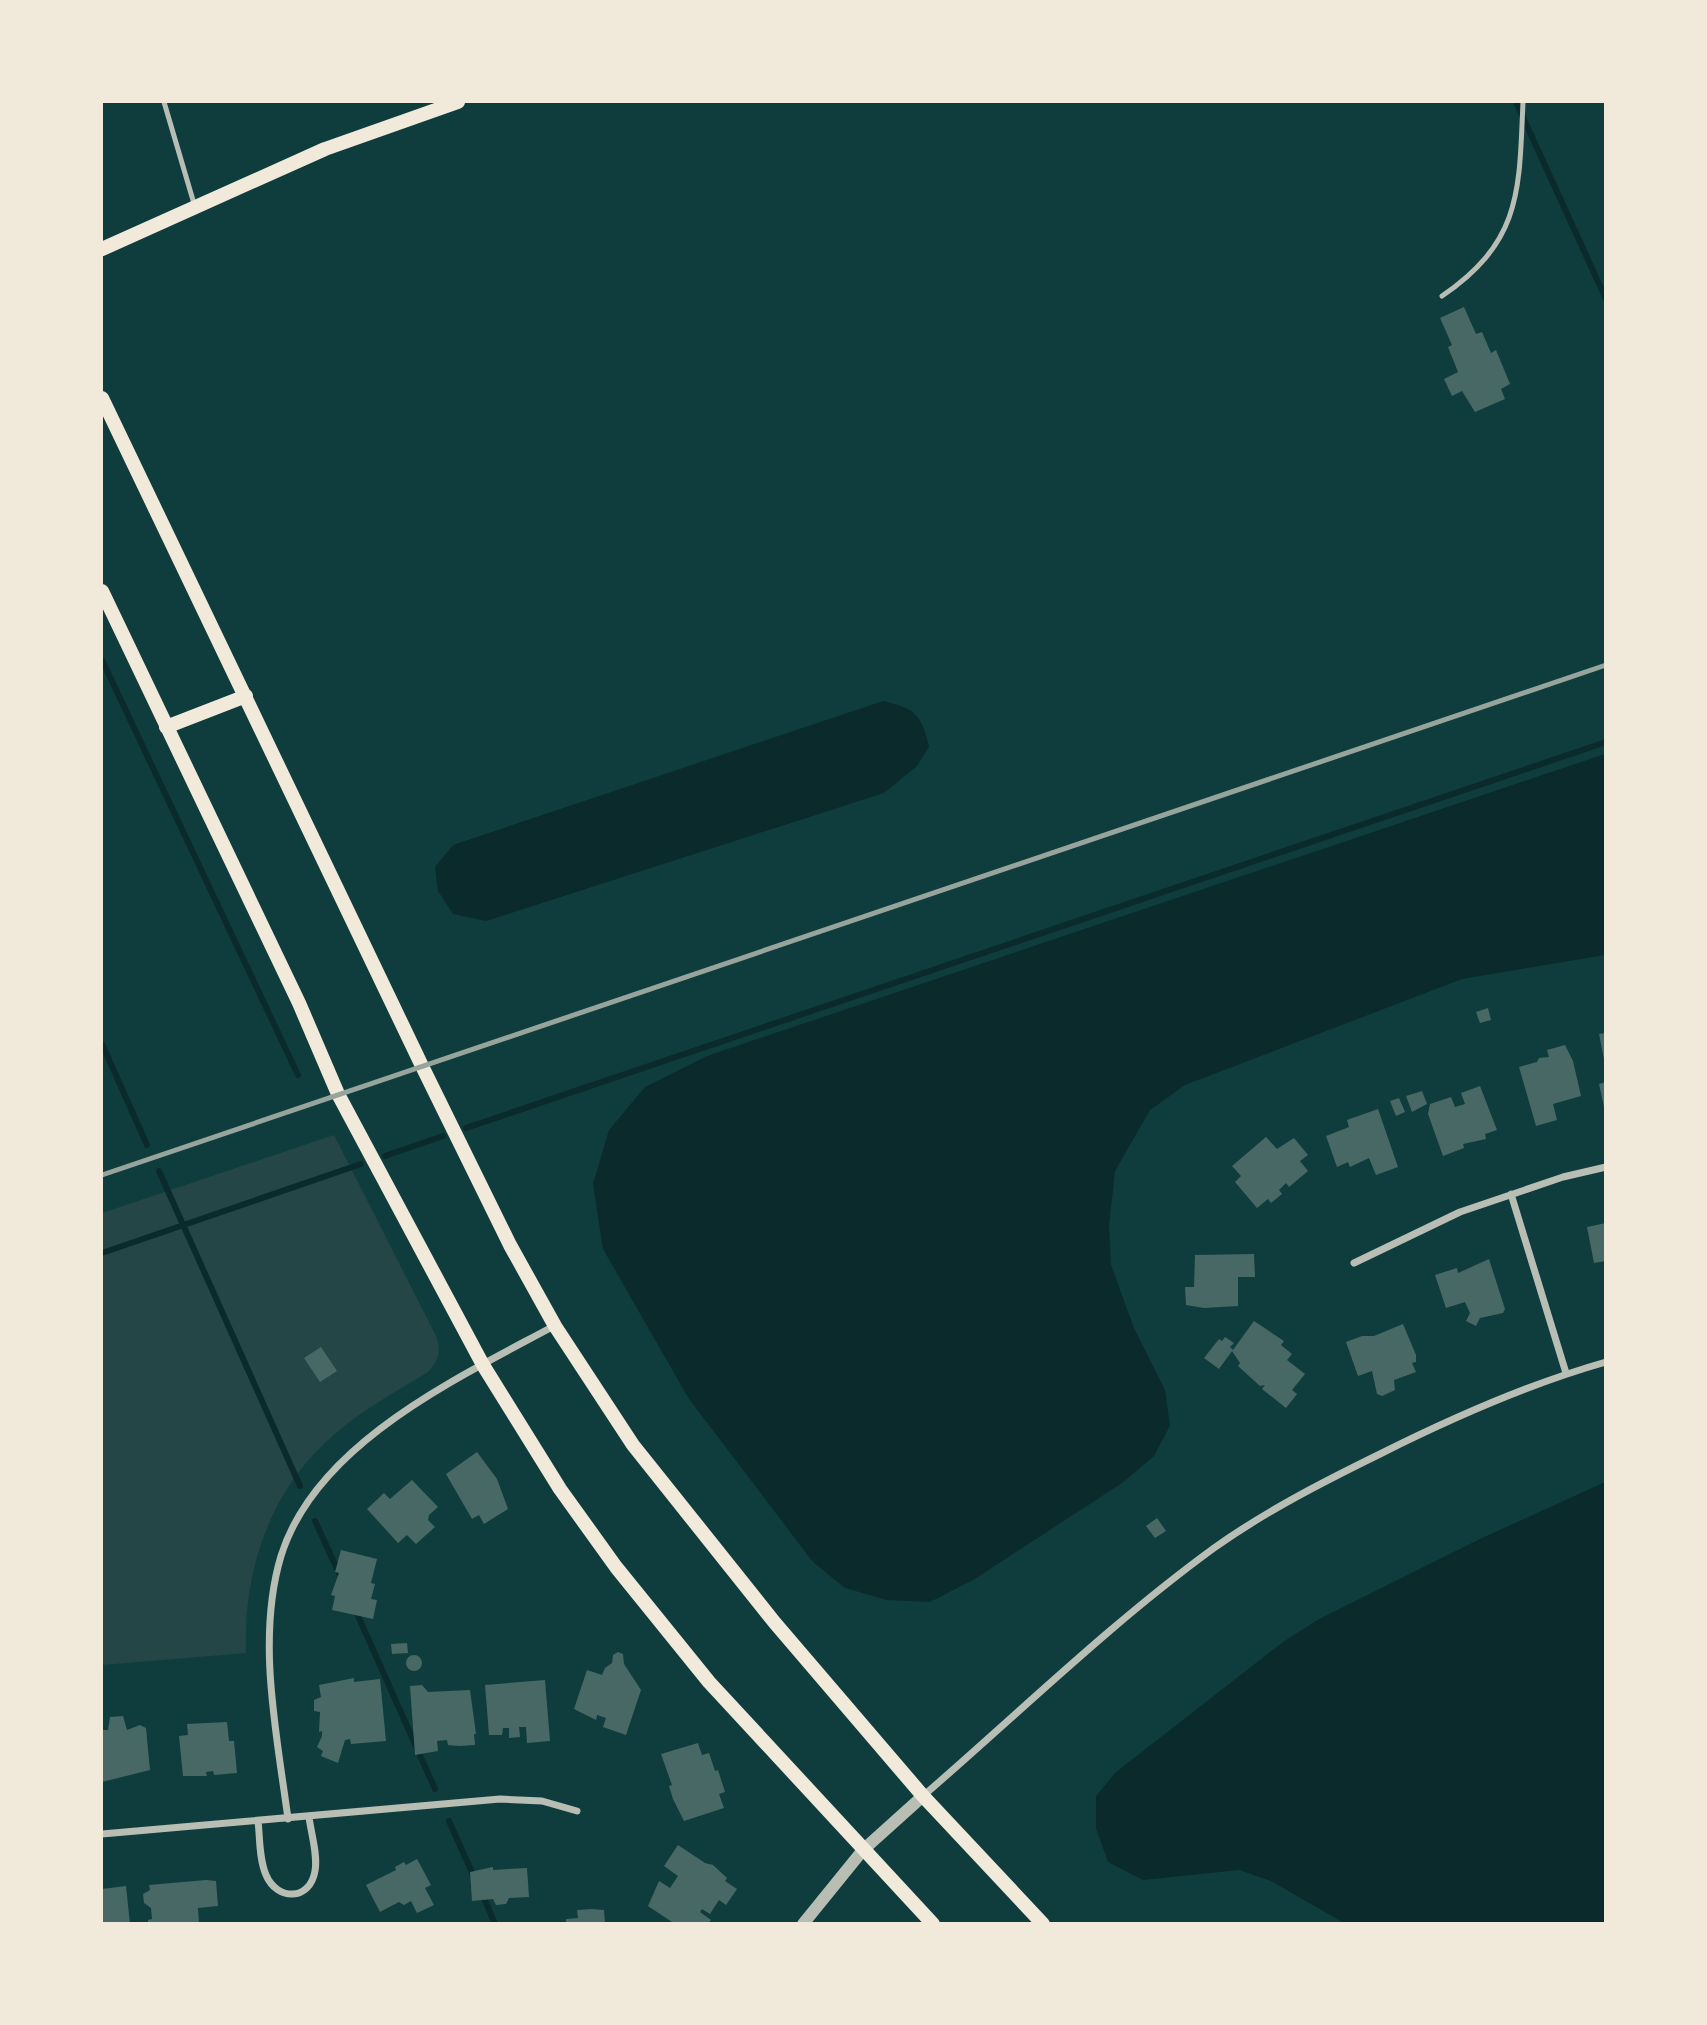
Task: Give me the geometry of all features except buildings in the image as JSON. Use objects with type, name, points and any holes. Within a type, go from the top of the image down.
[{"type":"main road","points":[[102,249],[325,149],[458,102]]},
{"type":"main road","points":[[102,398],[498,1221],[555,1326],[633,1444],[775,1623],[923,1796],[1043,1923]]},
{"type":"main road","points":[[102,592],[299,1003],[338,1094],[483,1365],[560,1489],[616,1567],[709,1682],[933,1923]]},
{"type":"main road","points":[[166,727],[246,696]]},
{"type":"street","points":[[1354,1264],[1460,1212],[1605,1167]]},
{"type":"street","points":[[1511,1194],[1566,1373]]},
{"type":"street","points":[[288,1819],[276,1727],[270,1647],[274,1596],[281,1556],[297,1520],[320,1484],[352,1452],[398,1417],[483,1365],[555,1326]]},
{"type":"street","points":[[803,1923],[863,1850],[1069,1666],[1215,1548],[1311,1488],[1435,1426],[1566,1373],[1605,1362]]},
{"type":"street","points":[[102,1834],[500,1798],[542,1801],[577,1811]]},
{"type":"street","points":[[258,1821],[266,1875],[275,1889],[288,1896],[301,1893],[311,1884],[316,1869],[309,1817]]},
{"type":"lane","points":[[164,102],[195,207]]},
{"type":"lane","points":[[1442,296],[1469,277],[1495,247],[1514,211],[1520,167],[1523,102]]},
{"type":"shaded area","points":[[883,701],[910,710],[920,720],[929,747],[917,766],[884,793],[486,921],[453,914],[438,891],[435,867],[453,845]]},
{"type":"shaded area","points":[[1605,754],[1605,955],[1462,979],[1185,1085],[1150,1110],[1115,1171],[1109,1226],[1111,1265],[1134,1328],[1165,1390],[1170,1426],[1154,1456],[1122,1483],[973,1580],[930,1602],[887,1600],[845,1588],[813,1562],[689,1399],[603,1249],[593,1184],[609,1130],[645,1087],[707,1056]]},
{"type":"shaded area","points":[[334,1135],[437,1338],[439,1352],[436,1360],[428,1372],[380,1401],[335,1434],[293,1479],[277,1505],[256,1562],[249,1592],[246,1653],[102,1665],[102,1213]]},
{"type":"shaded area","points":[[1605,1482],[1605,1923],[1344,1923],[1271,1881],[1239,1870],[1143,1880],[1108,1862],[1096,1828],[1096,1796],[1116,1772],[1283,1642],[1319,1619],[1482,1538]]},
{"type":"waterway","points":[[1516,102],[1606,299]]},
{"type":"waterway","points":[[102,660],[298,1075]]},
{"type":"waterway","points":[[466,1128],[1606,742]]},
{"type":"waterway","points":[[102,1044],[147,1145]]},
{"type":"waterway","points":[[385,1156],[443,1136]]},
{"type":"waterway","points":[[102,1253],[361,1164]]},
{"type":"waterway","points":[[159,1171],[300,1486]]},
{"type":"waterway","points":[[315,1521],[339,1573]]},
{"type":"waterway","points":[[355,1609],[435,1789]]},
{"type":"waterway","points":[[449,1821],[474,1877]]},
{"type":"waterway","points":[[482,1893],[495,1924]]},
{"type":"railway","points":[[102,1175],[1606,665]]}]
